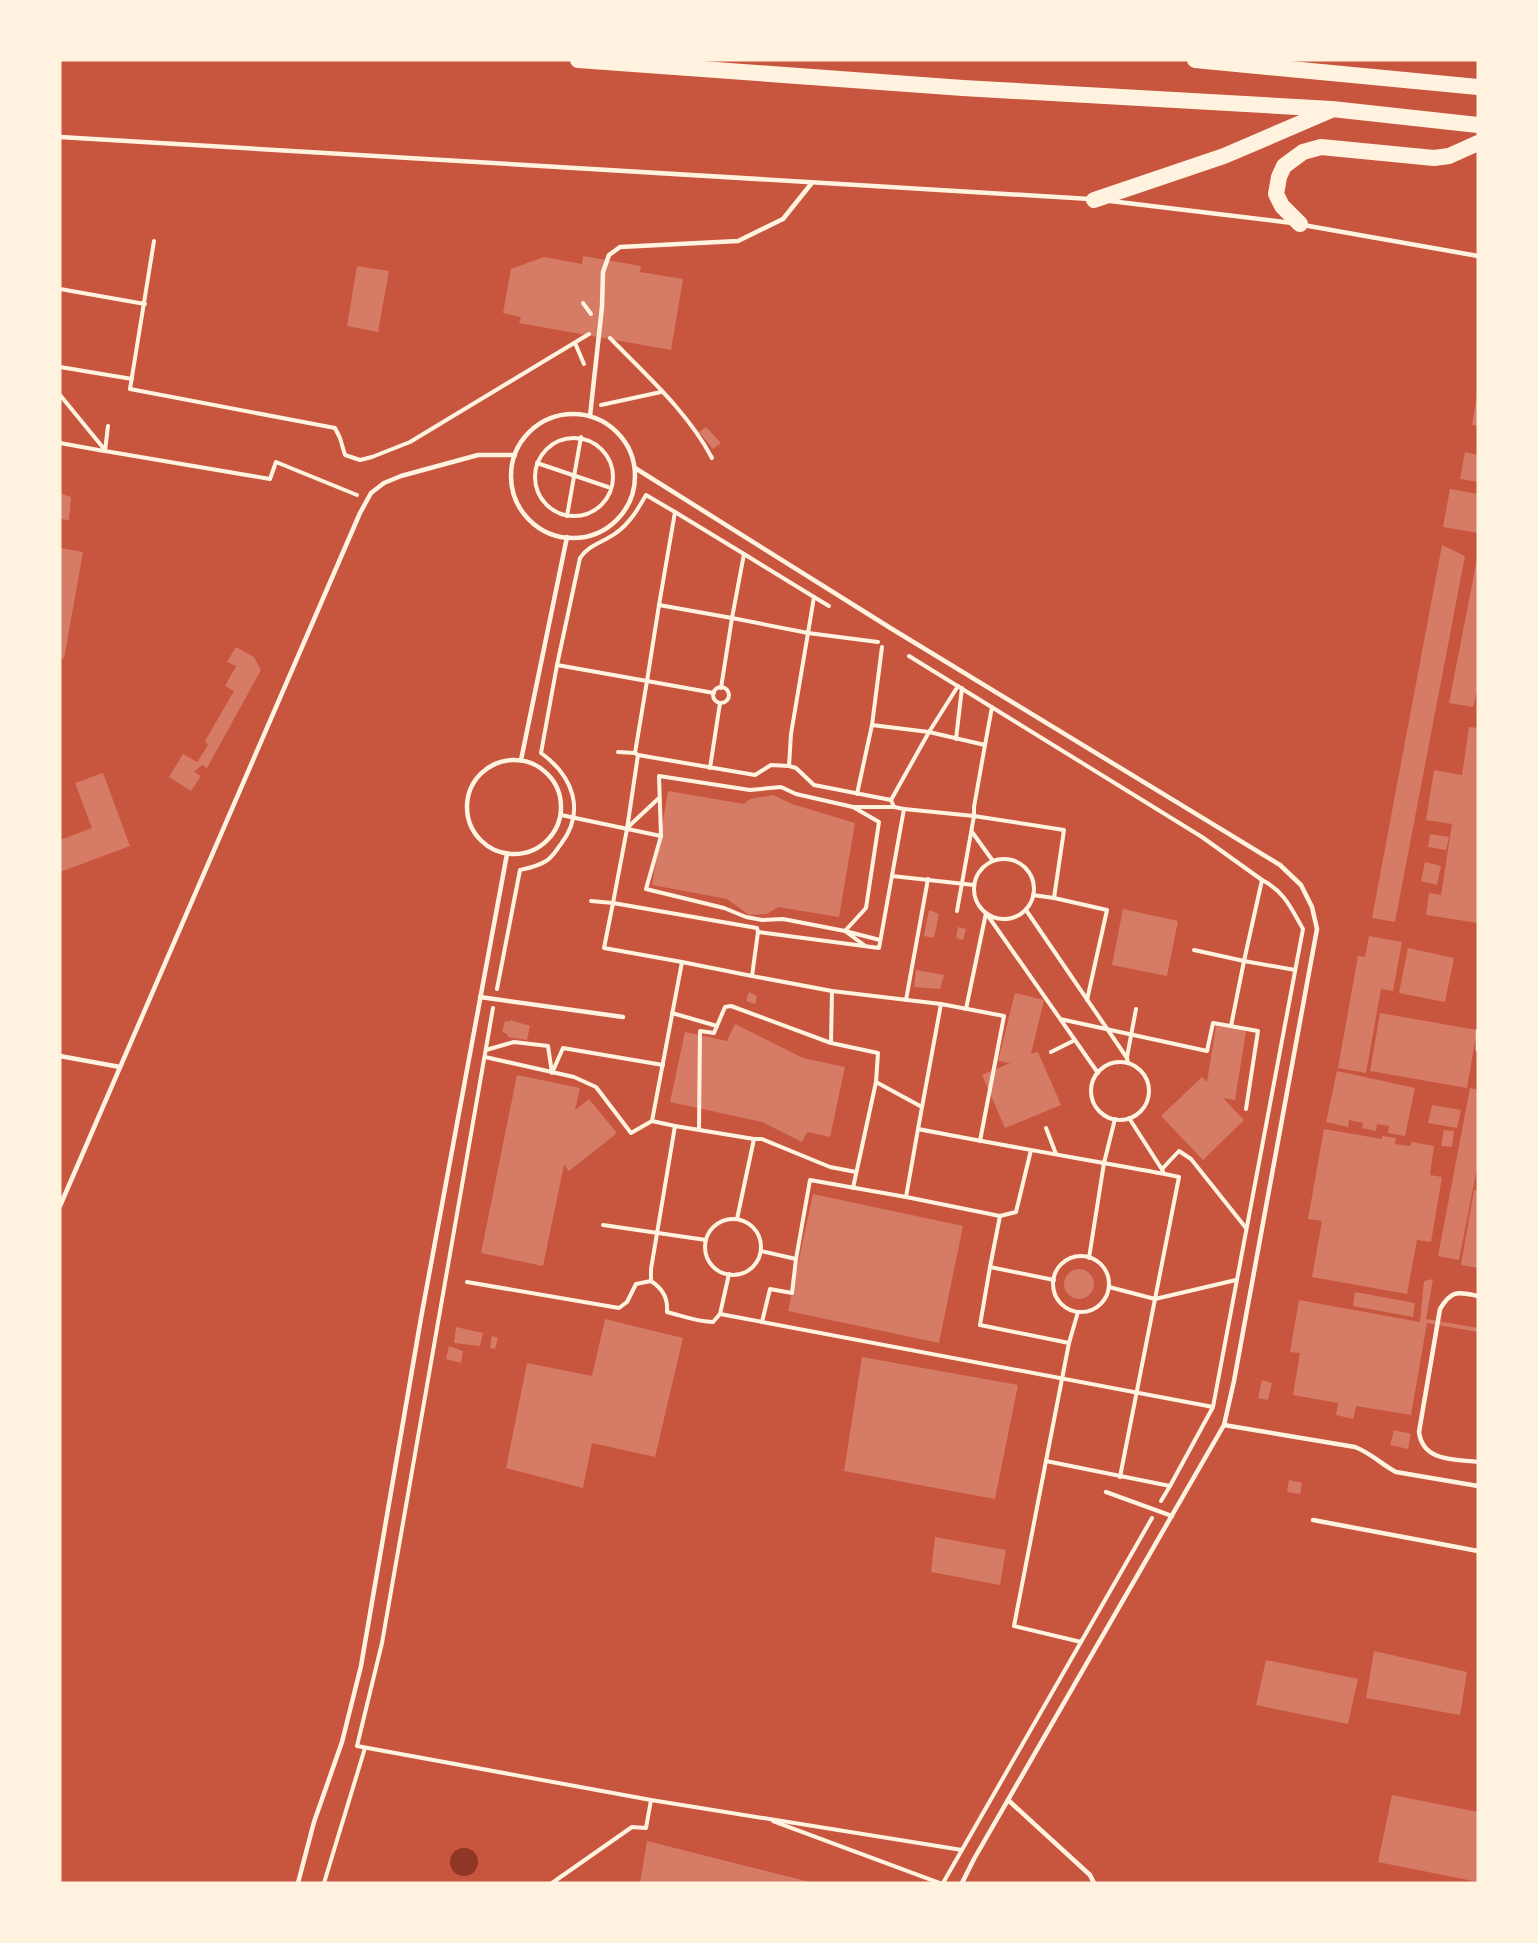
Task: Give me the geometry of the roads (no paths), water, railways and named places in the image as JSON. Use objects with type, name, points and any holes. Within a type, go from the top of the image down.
[{"type":"highway","points":[[578,60],[952,87],[1332,109],[1478,125]]},
{"type":"highway","points":[[1195,60],[1478,87]]},
{"type":"highway","points":[[1094,200],[1224,156],[1332,109]]},
{"type":"highway","points":[[1300,224],[1282,206],[1276,194],[1284,166],[1303,152],[1321,147],[1434,158],[1449,156],[1478,143]]},
{"type":"lane","points":[[60,137],[1094,200],[1300,224],[1478,256]]},
{"type":"lane","points":[[591,416],[603,272],[609,255],[620,247],[738,241],[783,219],[811,184]]},
{"type":"lane","points":[[572,414],[591,416],[607,424],[621,436],[630,451],[635,468],[634,487],[628,504],[618,519],[603,530],[586,537],[567,537],[549,532],[533,523],[521,509],[513,491],[511,473],[515,454],[524,438],[537,425],[554,417],[572,414]]},
{"type":"lane","points":[[60,1206],[355,524],[371,493],[384,483],[401,476],[478,455],[515,454]]},
{"type":"lane","points":[[635,468],[1280,865],[1301,885],[1312,907],[1317,930],[1224,1425],[962,1883]]},
{"type":"lane","points":[[521,760],[567,537]]},
{"type":"lane","points":[[505,760],[521,760],[536,765],[548,773],[559,792],[561,814],[556,828],[542,845],[522,854],[507,854],[491,848],[478,838],[470,824],[466,807],[469,791],[477,777],[489,766],[505,760]]},
{"type":"lane","points":[[298,1883],[314,1822],[342,1742],[361,1666],[421,1318],[507,854]]},
{"type":"lane","points":[[480,997],[623,1017]]},
{"type":"lane","points":[[1478,1031],[1478,1050]]},
{"type":"lane","points":[[60,1056],[120,1067]]},
{"type":"lane","points":[[1478,1296],[1457,1292],[1447,1297],[1440,1309],[1419,1432],[1421,1444],[1427,1452],[1440,1457],[1478,1462]]},
{"type":"lane","points":[[1224,1425],[1356,1447],[1369,1452],[1396,1472],[1478,1486]]},
{"type":"lane","points":[[1106,1492],[1172,1516]]},
{"type":"lane","points":[[1314,1520],[1478,1551]]},
{"type":"lane","points":[[1008,1800],[1090,1875],[1094,1883]]}]
